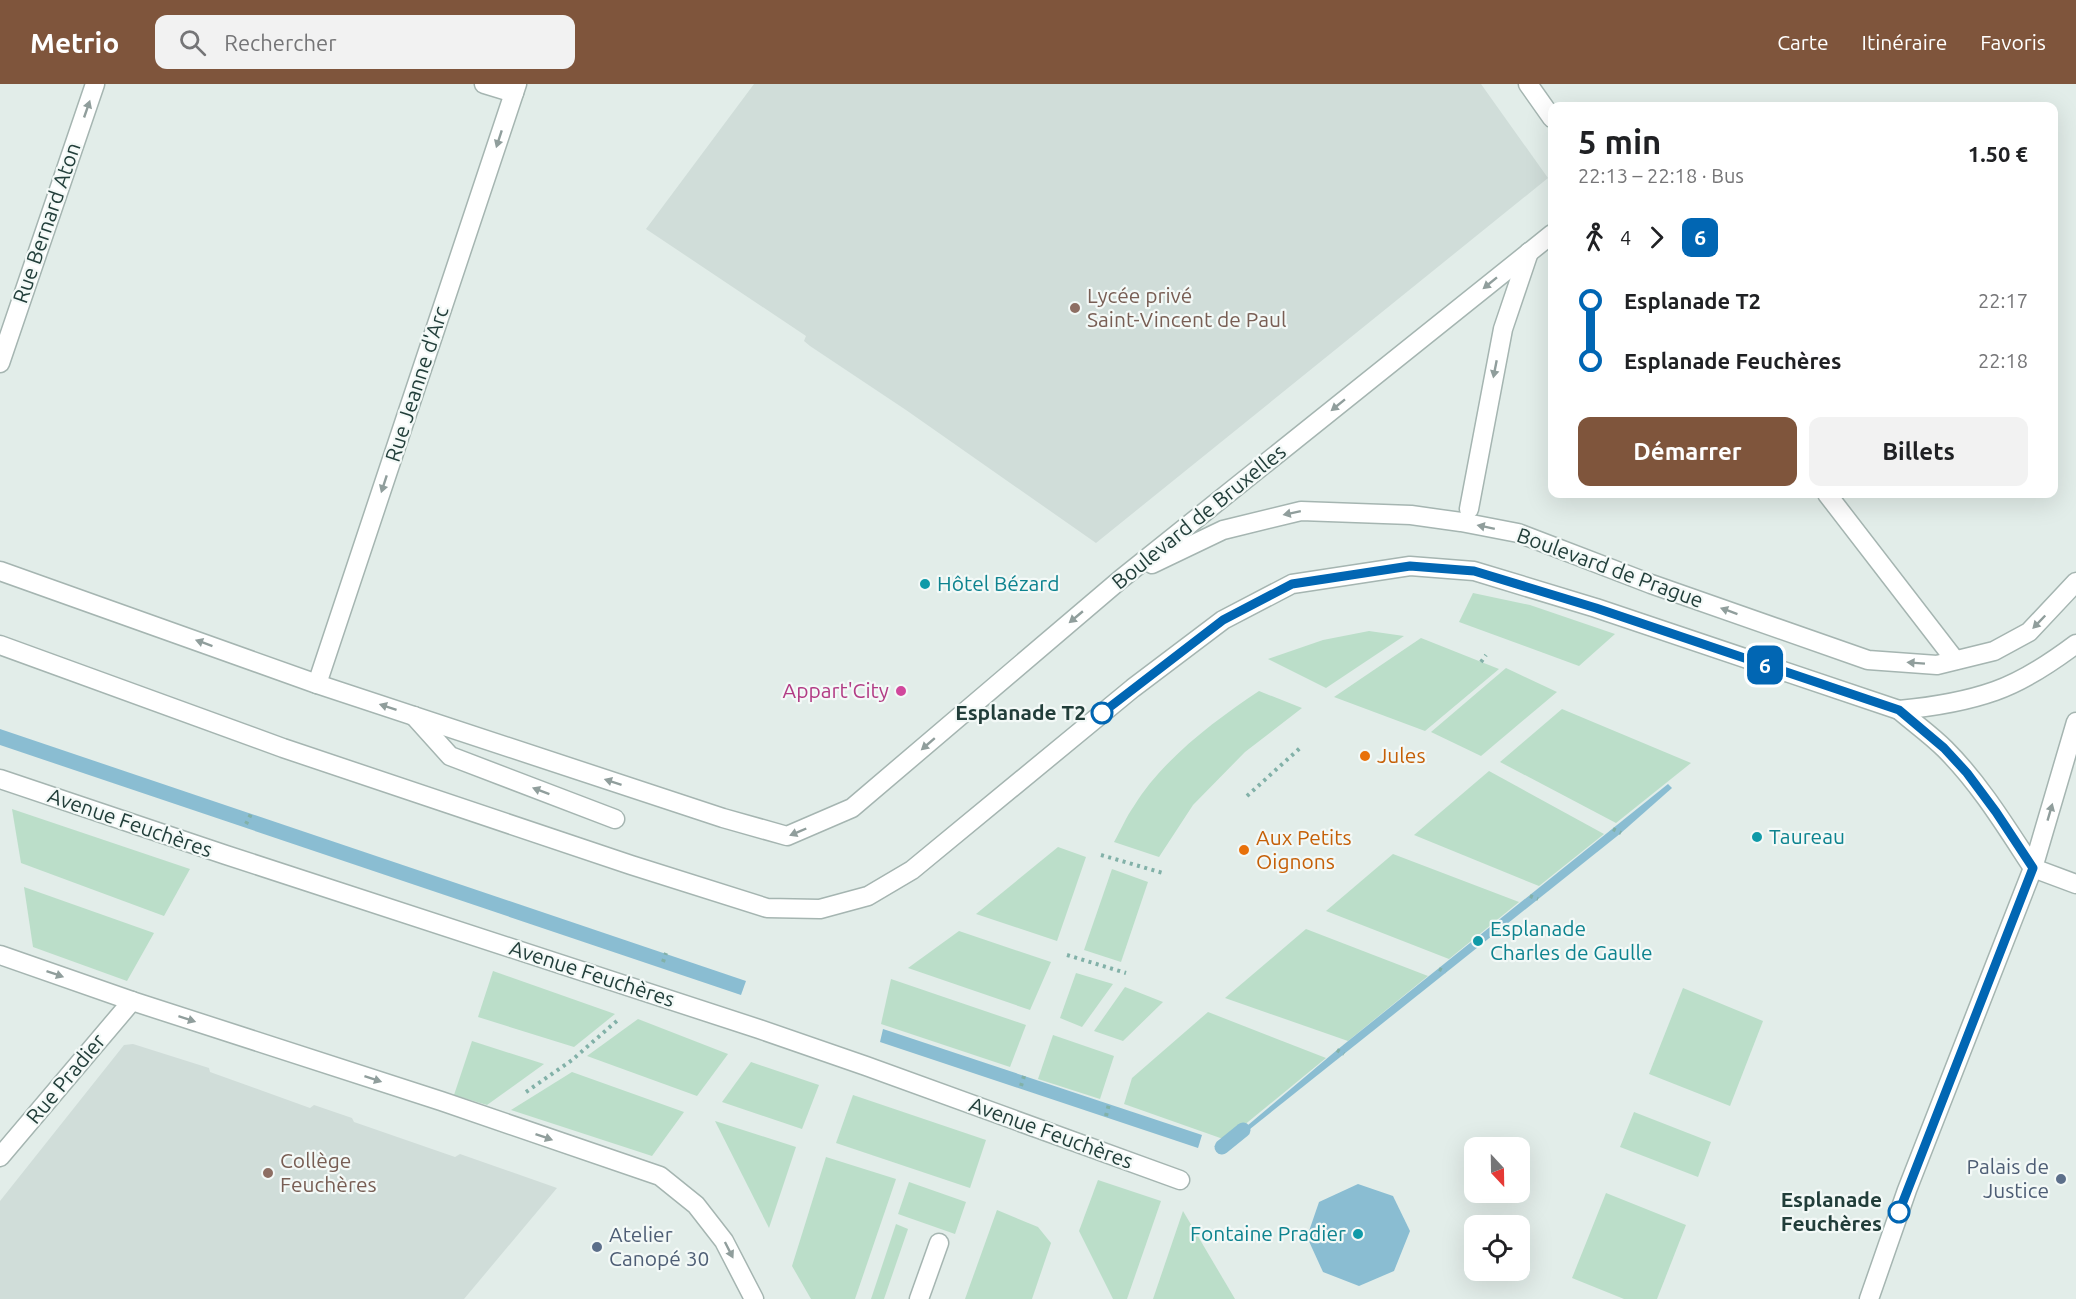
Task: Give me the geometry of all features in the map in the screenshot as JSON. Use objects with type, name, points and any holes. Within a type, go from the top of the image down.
[{"type":"street","name":"Rue Bernard Aton","points":[[0,363],[95,84]]},
{"type":"street","points":[[484,84],[516,89]]},
{"type":"street","points":[[1528,84],[1548,112]]},
{"type":"street","name":"Rue Jeanne d'Arc","points":[[317,684],[516,89]]},
{"type":"street","name":"Boulevard de Bruxelles","points":[[414,716],[723,818],[787,836],[852,808],[1121,579],[1548,237]]},
{"type":"street","points":[[1469,509],[1503,329],[1529,252]]},
{"type":"street","points":[[1830,498],[1955,660]]},
{"type":"street","name":"Boulevard de Prague","points":[[1121,579],[1223,530],[1300,511],[1411,515],[1518,533],[1651,584],[1868,660],[1937,665],[1994,651],[2029,632],[2076,582]]},
{"type":"street","points":[[0,645],[294,752],[631,865],[767,908],[820,909],[868,896],[912,870],[1133,688],[1223,620],[1292,584],[1410,566],[1474,571],[1596,608],[1899,710],[1944,748],[1967,773],[2033,868],[2076,884]]},
{"type":"street","points":[[0,571],[317,684],[414,716],[450,756],[615,819]]},
{"type":"street","points":[[1899,710],[1936,706],[1995,691],[2058,658],[2076,644]]},
{"type":"street","points":[[1869,1299],[1906,1190],[2033,868],[2076,722]]},
{"type":"street","name":"Avenue Feuchères","points":[[0,779],[866,1066],[1180,1180]]},
{"type":"street","points":[[0,955],[660,1176],[696,1205],[724,1240],[754,1299]]},
{"type":"street","name":"Rue Pradier","points":[[0,1157],[132,1001]]},
{"type":"street","points":[[920,1299],[939,1243]]},
{"type":"path","points":[[1481,662],[1486,655]]},
{"type":"path","points":[[1247,796],[1300,748]]},
{"type":"path","points":[[243,828],[251,814]]},
{"type":"path","points":[[1613,829],[1621,833]]},
{"type":"path","points":[[1101,855],[1163,873]]},
{"type":"path","points":[[1530,896],[1538,899]]},
{"type":"path","points":[[1067,955],[1126,973]]},
{"type":"path","points":[[1439,969],[1446,972]]},
{"type":"path","points":[[489,1119],[572,1060],[649,993]]},
{"type":"path","points":[[1337,1050],[1344,1054]]},
{"type":"path","points":[[1106,1117],[1109,1104]]},
{"type":"shaded area","name":"Lycée privé Saint-Vincent de Paul","points":[[754,84],[1481,84],[1548,178],[1096,543],[810,346],[804,341],[806,336],[646,229]]},
{"type":"shaded area","name":"Collège Feuchères","points":[[133,1044],[209,1068],[210,1072],[310,1108],[314,1105],[352,1118],[354,1122],[455,1157],[460,1154],[557,1188],[464,1299],[0,1299],[0,1201],[124,1045]]},
{"type":"green space","points":[[1473,593],[1530,605],[1615,634],[1579,666],[1459,622]]},
{"type":"green space","points":[[1369,631],[1404,636],[1326,688],[1268,659],[1323,640]]},
{"type":"green space","points":[[1421,638],[1499,669],[1425,731],[1334,697]]},
{"type":"green space","points":[[1506,668],[1557,692],[1481,756],[1431,732]]},
{"type":"green space","points":[[1259,691],[1302,708],[1245,752],[1193,805],[1159,857],[1114,842],[1131,810],[1174,757],[1207,728]]},
{"type":"green space","points":[[1562,709],[1691,763],[1616,823],[1500,762]]},
{"type":"green space","points":[[1489,771],[1604,834],[1539,886],[1414,835]]},
{"type":"green space","points":[[12,809],[190,869],[164,916],[21,863]]},
{"type":"green space","points":[[1058,847],[1086,857],[1057,941],[976,914]]},
{"type":"green space","points":[[1393,854],[1519,902],[1449,959],[1326,911]]},
{"type":"green space","points":[[1112,869],[1148,882],[1121,962],[1084,950]]},
{"type":"green space","points":[[24,887],[154,933],[127,981],[33,947]]},
{"type":"green space","points":[[1306,929],[1428,976],[1348,1041],[1225,998]]},
{"type":"green space","points":[[959,931],[1051,962],[1030,1010],[908,968]]},
{"type":"green space","points":[[493,971],[615,1014],[574,1047],[478,1017]]},
{"type":"green space","points":[[1076,973],[1113,984],[1082,1027],[1060,1018]]},
{"type":"green space","points":[[891,979],[1026,1025],[1010,1067],[881,1024]]},
{"type":"green space","points":[[1125,987],[1163,1002],[1123,1041],[1094,1031]]},
{"type":"green space","points":[[1683,988],[1763,1021],[1730,1106],[1649,1074]]},
{"type":"green space","points":[[1208,1012],[1326,1058],[1226,1140],[1124,1104],[1132,1078]]},
{"type":"green space","points":[[638,1019],[728,1054],[697,1096],[587,1056]]},
{"type":"green space","points":[[1053,1035],[1114,1056],[1100,1099],[1038,1079]]},
{"type":"green space","points":[[472,1041],[544,1064],[487,1105],[454,1095]]},
{"type":"green space","points":[[751,1062],[819,1085],[802,1129],[722,1102]]},
{"type":"green space","points":[[572,1072],[684,1112],[652,1156],[511,1110]]},
{"type":"green space","points":[[853,1095],[986,1140],[970,1188],[836,1143]]},
{"type":"green space","points":[[1634,1112],[1711,1142],[1698,1177],[1620,1147]]},
{"type":"green space","points":[[715,1121],[796,1147],[769,1228]]},
{"type":"green space","points":[[826,1157],[896,1179],[855,1299],[811,1299],[792,1266]]},
{"type":"green space","points":[[1098,1180],[1161,1201],[1127,1299],[1113,1299],[1079,1231]]},
{"type":"green space","points":[[909,1182],[966,1202],[955,1234],[898,1214]]},
{"type":"green space","points":[[1606,1193],[1686,1225],[1657,1299],[1624,1299],[1572,1278]]},
{"type":"green space","points":[[997,1210],[1038,1227],[1051,1243],[1032,1299],[965,1299]]},
{"type":"green space","points":[[1183,1211],[1235,1299],[1153,1299]]},
{"type":"green space","points":[[896,1224],[908,1229],[884,1299],[871,1299]]},
{"type":"water","points":[[0,729],[746,981],[741,995],[0,745]]},
{"type":"water","points":[[1668,784],[1672,788],[1621,833],[1230,1145],[1228,1142],[1337,1050]]},
{"type":"water","points":[[883,1029],[1202,1135],[1198,1148],[880,1042]]},
{"type":"water","name":"Fontaine Pradier","points":[[1358,1184],[1393,1196],[1410,1231],[1394,1271],[1359,1286],[1323,1272],[1307,1237],[1319,1202]]},
{"type":"waterway","points":[[1222,1147],[1243,1130]]},
{"type":"bus line","name":"6","points":[[1102,713],[1223,620],[1292,584],[1410,566],[1474,571],[1596,608],[1899,710],[1944,748],[1967,773],[2033,868],[1899,1212]]},
{"type":"place","name":"Lycée privé Saint-Vincent de Paul","points":[[1075,308]]},
{"type":"place","name":"Hôtel Bézard","points":[[925,584]]},
{"type":"place","name":"Appart'City","points":[[901,691]]},
{"type":"place","name":"Esplanade T2","points":[[1102,713]]},
{"type":"place","name":"Jules","points":[[1365,756]]},
{"type":"place","name":"Taureau","points":[[1757,837]]},
{"type":"place","name":"Aux Petits Oignons","points":[[1244,850]]},
{"type":"place","name":"Esplanade Charles de Gaulle","points":[[1478,941]]},
{"type":"place","name":"Collège Feuchères","points":[[268,1173]]},
{"type":"place","name":"Palais de Justice","points":[[2061,1179]]},
{"type":"place","name":"Esplanade Feuchères","points":[[1899,1212]]},
{"type":"place","name":"Fontaine Pradier","points":[[1358,1234]]},
{"type":"place","name":"Atelier Canopé 30","points":[[597,1247]]}]
